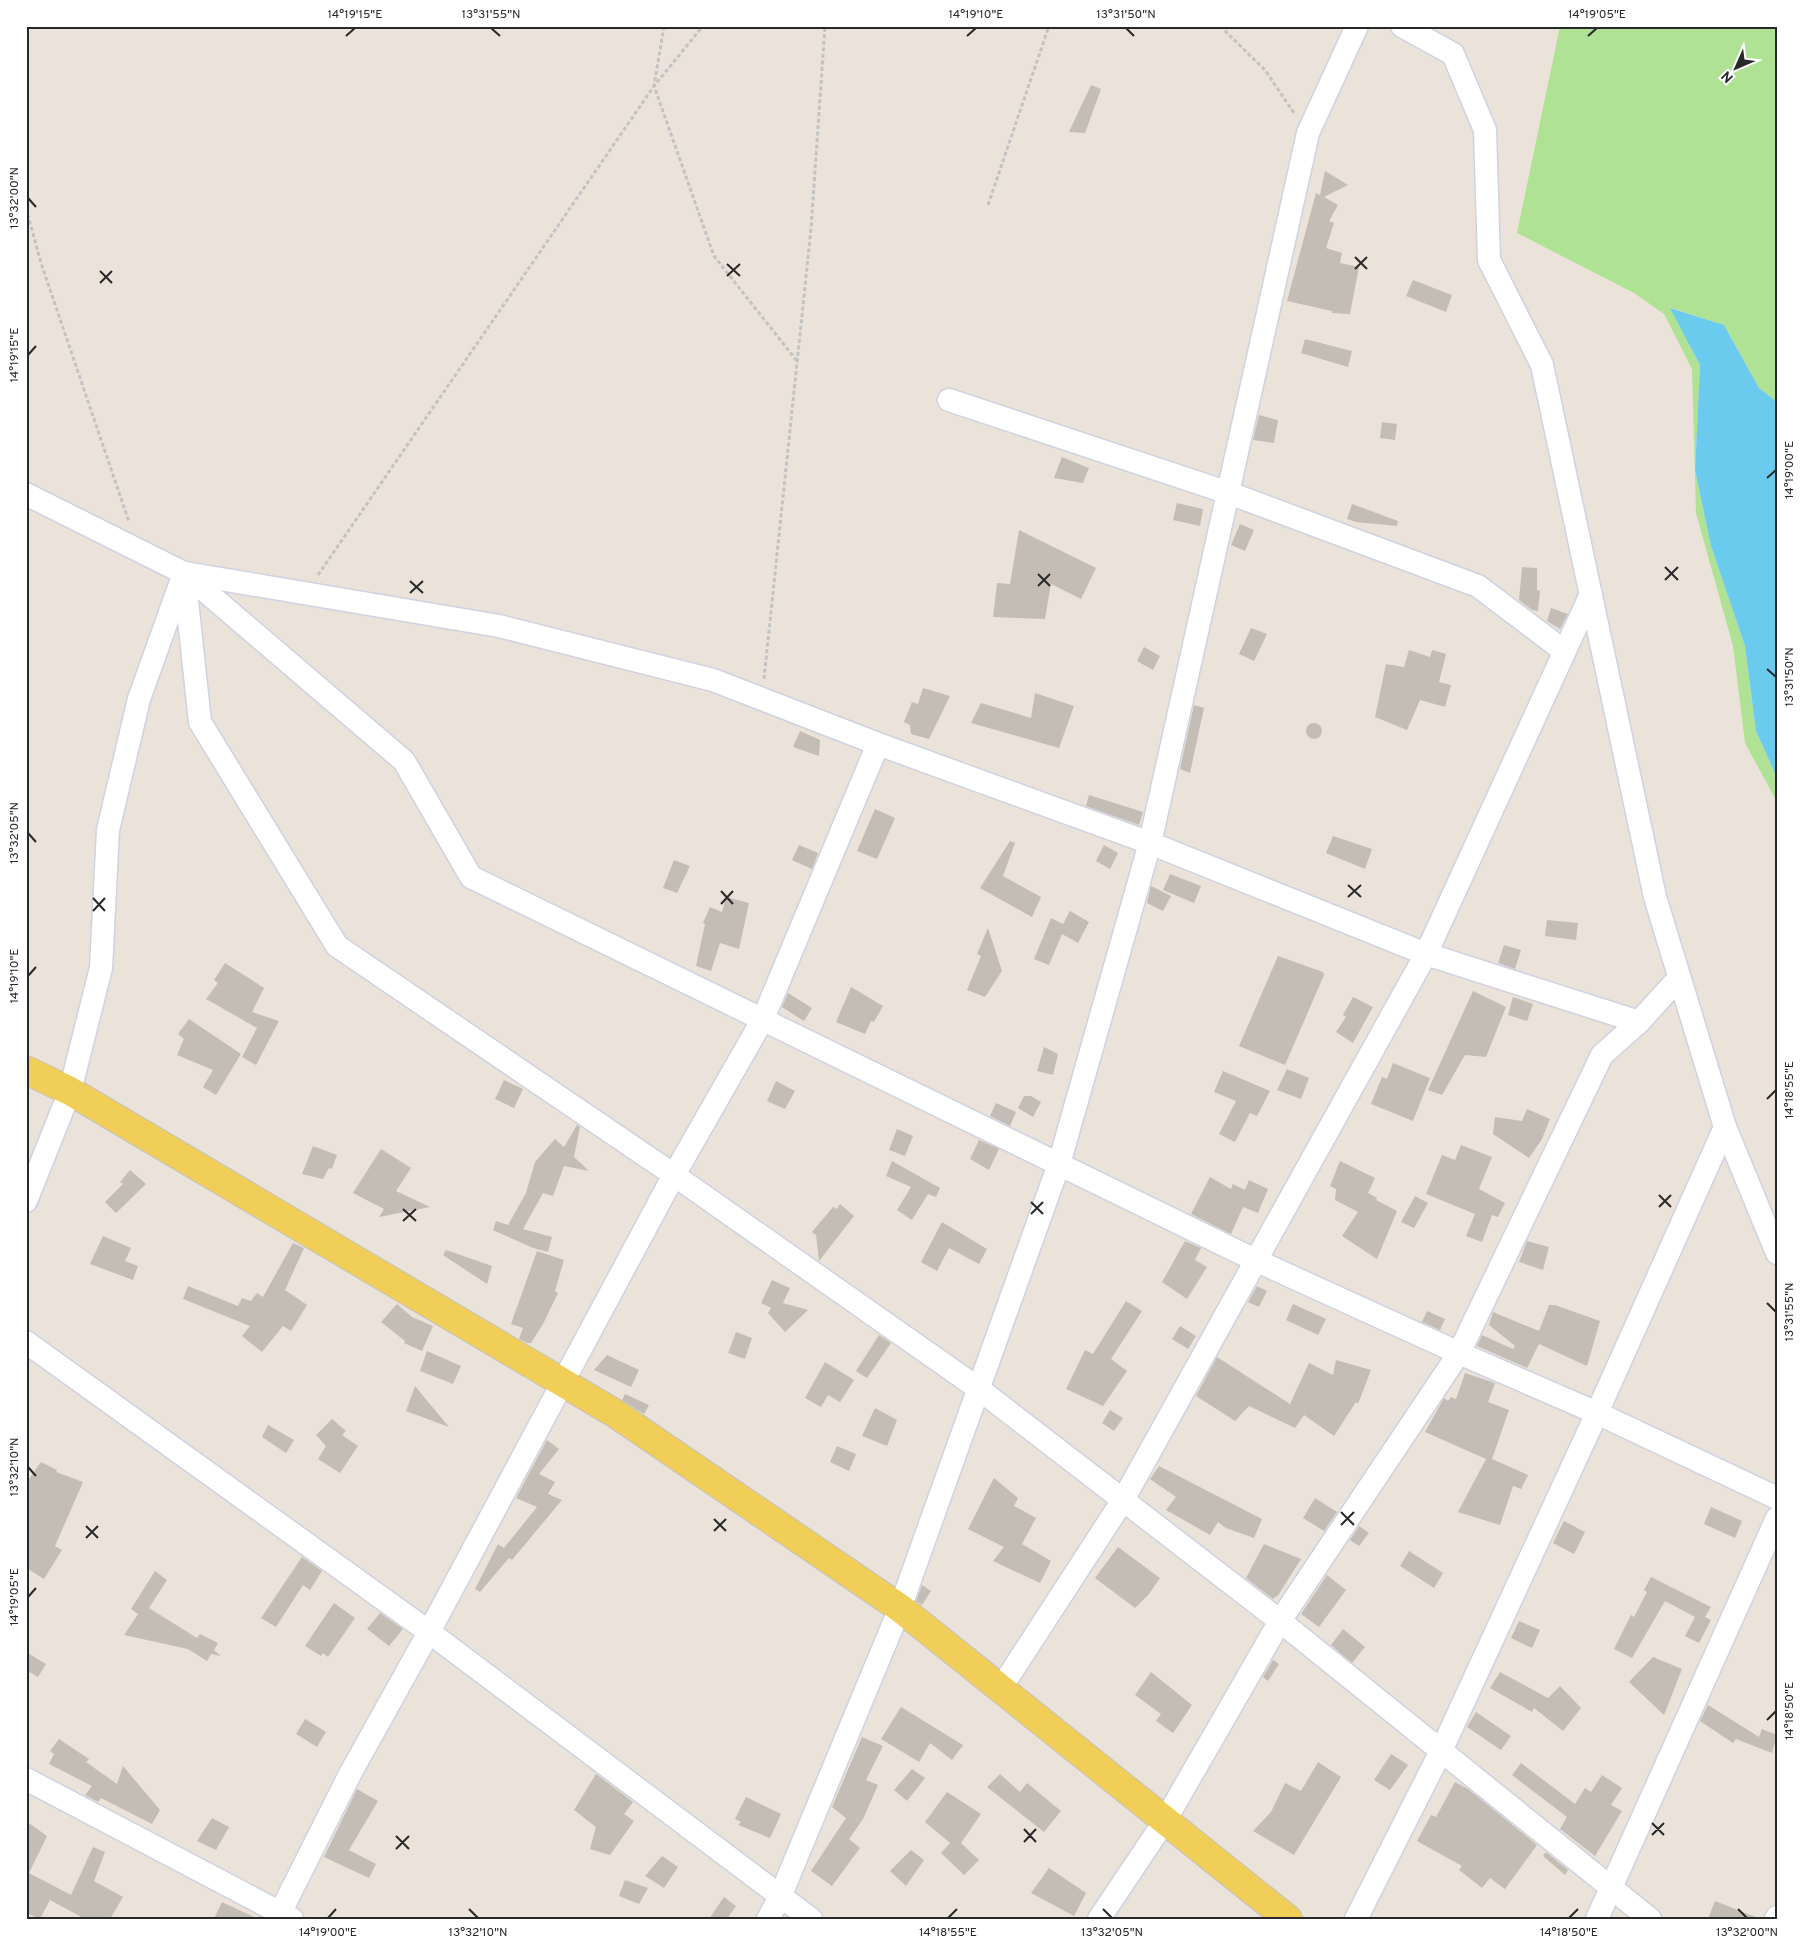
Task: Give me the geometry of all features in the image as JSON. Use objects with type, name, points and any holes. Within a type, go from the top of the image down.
[{"type":"main road","points":[[26,1070],[70,1091],[616,1414],[900,1608],[1166,1819],[1288,1919]]},
{"type":"street","points":[[768,1919],[780,1897],[900,1608],[1059,1164],[1150,843],[1308,133],[1357,26]]},
{"type":"street","points":[[1402,26],[1453,54],[1485,130],[1489,260],[1542,365],[1655,897],[1725,1127],[1777,1253]]},
{"type":"street","points":[[949,400],[1229,493],[1478,586],[1564,651]]},
{"type":"street","points":[[26,494],[184,573],[404,762],[471,877],[1255,1260],[1459,1353],[1597,1413],[1777,1498]]},
{"type":"street","points":[[184,573],[499,626],[713,680],[878,744],[1150,843],[1426,954],[1639,1022]]},
{"type":"street","points":[[26,1201],[70,1091],[101,968],[108,830],[139,699],[184,573]]},
{"type":"street","points":[[184,573],[200,722],[337,946],[674,1175],[979,1389],[1280,1621],[1650,1919]]},
{"type":"street","points":[[1001,1688],[1123,1500],[1426,954],[1590,594]]},
{"type":"street","points":[[26,1779],[283,1917],[350,1774],[429,1632],[674,1175],[763,1019],[878,744]]},
{"type":"street","points":[[1099,1919],[1166,1819],[1280,1621],[1459,1353],[1602,1055],[1639,1022],[1679,978]]},
{"type":"street","points":[[1356,1919],[1441,1750],[1597,1413],[1725,1127]]},
{"type":"street","points":[[26,1342],[429,1632],[811,1919]]},
{"type":"street","points":[[1597,1919],[1777,1518]]},
{"type":"path","points":[[664,26],[654,86],[714,256],[797,361]]},
{"type":"path","points":[[305,594],[654,86],[703,26]]},
{"type":"path","points":[[762,700],[811,229],[825,26]]},
{"type":"path","points":[[988,205],[1048,26]]},
{"type":"path","points":[[1220,26],[1265,70],[1308,133]]},
{"type":"path","points":[[26,208],[41,263],[139,551]]},
{"type":"green space","points":[[1560,26],[1777,26],[1777,402],[1759,388],[1724,325],[1671,308],[1700,365],[1695,470],[1711,546],[1745,646],[1756,731],[1777,778],[1777,802],[1745,743],[1733,646],[1696,513],[1692,369],[1664,314],[1634,293],[1517,233]]},
{"type":"water","points":[[1670,308],[1724,325],[1759,388],[1777,402],[1777,778],[1756,731],[1745,646],[1711,546],[1695,470],[1700,365]]},
{"type":"building","points":[[1091,85],[1101,89],[1085,133],[1069,132]]},
{"type":"building","points":[[1325,171],[1348,185],[1324,197],[1338,205],[1329,221],[1334,223],[1326,248],[1342,253],[1340,263],[1359,267],[1350,314],[1332,313],[1332,311],[1287,301],[1316,193],[1320,195]]},
{"type":"building","points":[[1413,280],[1452,295],[1446,312],[1406,296]]},
{"type":"building","points":[[1305,339],[1352,351],[1348,367],[1301,353]]},
{"type":"building","points":[[1259,415],[1278,420],[1274,443],[1253,440]]},
{"type":"building","points":[[1382,422],[1397,424],[1395,440],[1380,438]]},
{"type":"building","points":[[1062,457],[1089,468],[1083,483],[1054,478]]},
{"type":"building","points":[[1177,503],[1203,509],[1200,526],[1173,520]]},
{"type":"building","points":[[1352,504],[1398,521],[1397,526],[1356,522],[1347,519]]},
{"type":"building","points":[[1240,524],[1254,530],[1245,551],[1231,545]]},
{"type":"building","points":[[1019,530],[1096,568],[1081,599],[1051,584],[1045,619],[993,617],[997,583],[1010,584]]},
{"type":"building","points":[[1522,567],[1537,568],[1537,590],[1540,591],[1538,611],[1532,610],[1519,600]]},
{"type":"building","points":[[1551,608],[1568,614],[1560,629],[1547,621]]},
{"type":"building","points":[[1251,628],[1267,634],[1254,661],[1239,654]]},
{"type":"building","points":[[1144,647],[1160,656],[1153,670],[1137,661]]},
{"type":"building","points":[[1409,650],[1430,657],[1432,650],[1446,654],[1439,682],[1451,685],[1445,707],[1420,700],[1407,730],[1375,717],[1386,664],[1404,667]]},
{"type":"building","points":[[923,688],[950,696],[929,739],[911,734],[910,725],[904,722],[912,702],[918,704]]},
{"type":"building","points":[[1035,693],[1074,706],[1059,748],[971,723],[981,703],[1031,718]]},
{"type":"building","points":[[1194,705],[1204,708],[1190,773],[1180,769]]},
{"type":"building","points":[[1314,723],[1320,725],[1322,731],[1320,737],[1314,739],[1308,737],[1306,731],[1308,725]]},
{"type":"building","points":[[800,731],[820,740],[819,756],[793,747]]},
{"type":"building","points":[[1089,795],[1143,812],[1139,825],[1086,806]]},
{"type":"building","points":[[875,809],[895,818],[877,859],[857,851]]},
{"type":"building","points":[[1333,836],[1372,849],[1365,869],[1326,853]]},
{"type":"building","points":[[1010,841],[1015,843],[1003,876],[1041,897],[1032,917],[980,888]]},
{"type":"building","points":[[799,845],[818,853],[812,869],[792,860]]},
{"type":"building","points":[[1104,845],[1118,853],[1110,869],[1096,861]]},
{"type":"building","points":[[674,860],[690,866],[677,893],[663,888]]},
{"type":"building","points":[[1170,874],[1201,886],[1194,903],[1163,890]]},
{"type":"building","points":[[1151,886],[1171,896],[1163,911],[1147,903]]},
{"type":"building","points":[[726,897],[749,903],[739,949],[720,943],[711,971],[696,966],[705,924],[703,923],[710,907],[722,912]]},
{"type":"building","points":[[1070,911],[1089,922],[1078,943],[1062,934],[1049,965],[1034,959],[1051,918],[1063,924]]},
{"type":"building","points":[[1547,920],[1578,923],[1576,940],[1545,936]]},
{"type":"building","points":[[988,928],[1002,971],[985,997],[967,990],[981,956],[977,954]]},
{"type":"building","points":[[1504,945],[1521,950],[1515,969],[1498,963]]},
{"type":"building","points":[[1278,956],[1323,972],[1324,975],[1285,1065],[1239,1046]]},
{"type":"building","points":[[225,963],[264,988],[252,1012],[279,1021],[256,1065],[242,1057],[257,1028],[206,999],[218,983],[214,980]]},
{"type":"building","points":[[851,987],[883,1006],[874,1022],[871,1021],[865,1034],[836,1022]]},
{"type":"building","points":[[1473,991],[1506,1007],[1486,1057],[1465,1055],[1442,1095],[1428,1090]]},
{"type":"building","points":[[788,993],[812,1008],[804,1021],[782,1007]]},
{"type":"building","points":[[1353,997],[1373,1007],[1353,1043],[1336,1032],[1346,1017],[1343,1015]]},
{"type":"building","points":[[1513,997],[1533,1004],[1527,1021],[1508,1015]]},
{"type":"building","points":[[189,1019],[241,1054],[216,1095],[203,1087],[213,1070],[177,1055],[184,1039],[178,1034]]},
{"type":"building","points":[[1044,1047],[1058,1054],[1053,1075],[1037,1071]]},
{"type":"building","points":[[1393,1063],[1430,1078],[1413,1121],[1371,1104],[1382,1077],[1387,1079]]},
{"type":"building","points":[[1287,1069],[1309,1078],[1301,1099],[1277,1090]]},
{"type":"building","points":[[1223,1071],[1270,1091],[1257,1116],[1250,1113],[1235,1142],[1219,1134],[1236,1101],[1214,1092]]},
{"type":"building","points":[[504,1080],[523,1089],[514,1108],[495,1099]]},
{"type":"building","points":[[776,1081],[795,1091],[785,1109],[767,1101]]},
{"type":"building","points":[[1024,1096],[1031,1096],[1041,1102],[1033,1117],[1018,1108]]},
{"type":"building","points":[[996,1103],[1016,1112],[1010,1126],[990,1116]]},
{"type":"building","points":[[1527,1109],[1550,1119],[1542,1139],[1529,1158],[1493,1134],[1495,1117],[1522,1121]]},
{"type":"building","points":[[577,1125],[580,1127],[574,1157],[589,1171],[564,1166],[553,1196],[543,1193],[523,1229],[552,1237],[548,1252],[533,1248],[493,1230],[496,1221],[508,1225],[526,1193],[535,1162],[555,1139],[564,1147]]},
{"type":"building","points":[[897,1129],[913,1136],[905,1156],[889,1150]]},
{"type":"building","points":[[979,1140],[999,1149],[989,1170],[970,1159]]},
{"type":"building","points":[[1461,1145],[1492,1157],[1479,1189],[1505,1203],[1498,1217],[1492,1215],[1482,1242],[1466,1236],[1475,1214],[1426,1194],[1442,1155],[1455,1160]]},
{"type":"building","points":[[313,1146],[337,1155],[332,1169],[329,1168],[323,1179],[302,1174]]},
{"type":"building","points":[[381,1149],[411,1168],[396,1191],[430,1207],[379,1217],[384,1209],[353,1193]]},
{"type":"building","points":[[892,1161],[940,1188],[936,1197],[928,1194],[912,1220],[897,1210],[911,1187],[886,1176]]},
{"type":"building","points":[[1340,1161],[1375,1178],[1368,1193],[1377,1198],[1376,1200],[1397,1211],[1377,1259],[1342,1236],[1358,1212],[1335,1200],[1336,1189],[1330,1186]]},
{"type":"building","points":[[130,1170],[146,1184],[116,1213],[105,1202],[123,1184],[120,1182]]},
{"type":"building","points":[[1210,1177],[1231,1189],[1233,1184],[1245,1190],[1249,1180],[1268,1189],[1258,1213],[1243,1207],[1231,1234],[1191,1214]]},
{"type":"building","points":[[1415,1196],[1428,1203],[1414,1228],[1401,1222]]},
{"type":"building","points":[[840,1204],[854,1216],[819,1261],[816,1235],[812,1232],[833,1207],[837,1209]]},
{"type":"building","points":[[942,1222],[987,1249],[979,1264],[949,1248],[937,1271],[921,1262]]},
{"type":"building","points":[[103,1236],[131,1248],[125,1261],[138,1266],[133,1280],[90,1264]]},
{"type":"building","points":[[1185,1241],[1201,1248],[1195,1260],[1207,1267],[1187,1299],[1162,1282]]},
{"type":"building","points":[[1527,1241],[1549,1247],[1543,1270],[1519,1262]]},
{"type":"building","points":[[293,1243],[304,1248],[285,1290],[307,1305],[291,1331],[283,1326],[262,1352],[242,1336],[250,1326],[183,1299],[188,1286],[238,1306],[242,1298],[251,1301],[257,1293],[263,1297]]},
{"type":"building","points":[[446,1250],[492,1266],[487,1284],[443,1255]]},
{"type":"building","points":[[537,1251],[564,1260],[555,1291],[558,1293],[543,1324],[531,1343],[527,1343],[519,1339],[523,1328],[511,1324]]},
{"type":"building","points":[[772,1280],[790,1288],[783,1303],[808,1310],[785,1332],[768,1313],[771,1308],[761,1303]]},
{"type":"building","points":[[1257,1286],[1267,1291],[1259,1307],[1248,1302]]},
{"type":"building","points":[[1126,1301],[1142,1311],[1111,1359],[1127,1371],[1103,1406],[1066,1389],[1085,1350],[1093,1354]]},
{"type":"building","points":[[397,1304],[412,1317],[433,1326],[422,1351],[404,1343],[405,1341],[381,1322]]},
{"type":"building","points":[[1293,1304],[1326,1319],[1318,1335],[1286,1320]]},
{"type":"building","points":[[1549,1305],[1555,1305],[1600,1321],[1587,1366],[1539,1344],[1527,1368],[1477,1346],[1482,1335],[1513,1349],[1515,1346],[1489,1325],[1493,1312],[1539,1331]]},
{"type":"building","points":[[1427,1311],[1445,1319],[1440,1330],[1422,1322]]},
{"type":"building","points":[[1180,1326],[1196,1336],[1188,1349],[1172,1339]]},
{"type":"building","points":[[736,1332],[752,1338],[745,1359],[728,1353]]},
{"type":"building","points":[[879,1335],[891,1343],[867,1378],[856,1371]]},
{"type":"building","points":[[427,1351],[461,1366],[453,1384],[420,1371]]},
{"type":"building","points":[[607,1355],[639,1370],[631,1387],[594,1370]]},
{"type":"building","points":[[1217,1357],[1290,1404],[1309,1363],[1333,1375],[1336,1360],[1371,1370],[1358,1404],[1356,1402],[1334,1436],[1304,1415],[1295,1428],[1249,1406],[1235,1421],[1196,1396]]},
{"type":"building","points":[[825,1362],[854,1380],[840,1402],[828,1395],[821,1407],[805,1398]]},
{"type":"building","points":[[1465,1373],[1495,1383],[1488,1402],[1509,1410],[1492,1459],[1528,1475],[1521,1489],[1513,1486],[1500,1525],[1458,1512],[1486,1459],[1425,1432],[1444,1398],[1448,1401],[1451,1397],[1456,1399]]},
{"type":"building","points":[[415,1386],[449,1427],[406,1411]]},
{"type":"building","points":[[625,1394],[649,1405],[644,1414],[622,1400]]},
{"type":"building","points":[[875,1408],[897,1420],[887,1446],[862,1436]]},
{"type":"building","points":[[1110,1410],[1123,1418],[1114,1431],[1102,1423]]},
{"type":"building","points":[[332,1419],[346,1431],[342,1435],[358,1446],[340,1473],[318,1459],[326,1446],[316,1435]]},
{"type":"building","points":[[268,1425],[294,1440],[286,1453],[262,1437]]},
{"type":"building","points":[[547,1440],[559,1449],[539,1474],[555,1482],[548,1494],[562,1500],[512,1560],[509,1558],[480,1592],[475,1589],[498,1544],[504,1548],[537,1507],[516,1498]]},
{"type":"building","points":[[837,1446],[856,1454],[849,1471],[830,1462]]},
{"type":"building","points":[[41,1462],[57,1470],[56,1472],[83,1482],[55,1546],[62,1550],[44,1579],[26,1568],[26,1483]]},
{"type":"building","points":[[1159,1466],[1262,1519],[1254,1538],[1226,1528],[1218,1522],[1210,1535],[1166,1510],[1176,1497],[1150,1479]]},
{"type":"building","points":[[994,1478],[1018,1498],[1014,1506],[1036,1518],[1022,1544],[1051,1561],[1040,1583],[993,1561],[1004,1547],[968,1529]]},
{"type":"building","points":[[1315,1498],[1337,1512],[1324,1531],[1303,1518]]},
{"type":"building","points":[[1711,1507],[1742,1521],[1735,1538],[1704,1524]]},
{"type":"building","points":[[1564,1521],[1585,1532],[1574,1554],[1553,1543]]},
{"type":"building","points":[[1359,1526],[1369,1533],[1359,1546],[1350,1540]]},
{"type":"building","points":[[1264,1544],[1301,1559],[1277,1597],[1273,1599],[1246,1578]]},
{"type":"building","points":[[1118,1547],[1160,1578],[1149,1594],[1135,1608],[1095,1578]]},
{"type":"building","points":[[1409,1551],[1443,1573],[1434,1588],[1400,1566]]},
{"type":"building","points":[[302,1557],[322,1571],[310,1590],[303,1585],[276,1627],[261,1618]]},
{"type":"building","points":[[155,1571],[167,1580],[149,1608],[197,1638],[200,1634],[218,1643],[214,1650],[221,1656],[211,1654],[207,1661],[188,1649],[124,1635],[138,1614],[131,1609]]},
{"type":"building","points":[[1327,1575],[1346,1590],[1319,1627],[1301,1614]]},
{"type":"building","points":[[1651,1577],[1711,1607],[1705,1617],[1711,1620],[1699,1643],[1685,1636],[1695,1617],[1665,1601],[1632,1658],[1614,1649],[1631,1615],[1634,1617],[1647,1592],[1644,1590]]},
{"type":"building","points":[[922,1585],[931,1591],[922,1605],[916,1601]]},
{"type":"building","points":[[334,1603],[355,1618],[328,1657],[323,1653],[321,1656],[305,1646]]},
{"type":"building","points":[[380,1613],[403,1629],[389,1646],[367,1629]]},
{"type":"building","points":[[1519,1621],[1540,1630],[1532,1648],[1511,1638]]},
{"type":"building","points":[[1343,1629],[1365,1647],[1352,1663],[1331,1645]]},
{"type":"building","points":[[26,1652],[46,1664],[38,1677],[26,1670]]},
{"type":"building","points":[[1653,1657],[1682,1669],[1664,1715],[1629,1682]]},
{"type":"building","points":[[1273,1660],[1279,1664],[1268,1681],[1263,1677]]},
{"type":"building","points":[[1151,1672],[1192,1705],[1173,1733],[1156,1721],[1161,1714],[1135,1695]]},
{"type":"building","points":[[1500,1672],[1548,1698],[1560,1686],[1581,1708],[1563,1731],[1534,1708],[1532,1712],[1490,1688]]},
{"type":"building","points":[[1708,1705],[1759,1737],[1762,1729],[1777,1735],[1772,1753],[1736,1739],[1733,1743],[1700,1721]]},
{"type":"building","points":[[901,1707],[963,1745],[952,1760],[930,1743],[919,1762],[881,1739]]},
{"type":"building","points":[[1476,1712],[1511,1736],[1501,1750],[1467,1727]]},
{"type":"building","points":[[305,1719],[326,1732],[317,1747],[296,1734]]},
{"type":"building","points":[[862,1737],[883,1746],[866,1780],[878,1785],[863,1819],[849,1839],[860,1848],[832,1886],[811,1871],[846,1818],[832,1807]]},
{"type":"building","points":[[59,1739],[89,1759],[86,1762],[117,1784],[123,1766],[160,1810],[152,1824],[101,1798],[98,1802],[85,1795],[92,1786],[49,1764],[54,1754],[50,1751]]},
{"type":"building","points":[[1391,1754],[1408,1765],[1390,1790],[1374,1780]]},
{"type":"building","points":[[1318,1762],[1341,1777],[1294,1855],[1253,1831],[1271,1812],[1285,1783],[1301,1791]]},
{"type":"building","points":[[1521,1763],[1575,1804],[1585,1788],[1591,1792],[1602,1775],[1622,1788],[1611,1805],[1622,1811],[1595,1856],[1560,1829],[1567,1817],[1512,1775]]},
{"type":"building","points":[[912,1769],[925,1778],[907,1801],[894,1790]]},
{"type":"building","points":[[596,1774],[633,1802],[624,1814],[634,1821],[610,1855],[590,1849],[596,1827],[574,1810]]},
{"type":"building","points":[[1000,1774],[1020,1792],[1027,1783],[1061,1811],[1044,1832],[987,1787]]},
{"type":"building","points":[[1455,1782],[1468,1789],[1537,1845],[1505,1889],[1490,1878],[1482,1888],[1459,1870],[1462,1866],[1417,1841],[1431,1815],[1436,1817]]},
{"type":"building","points":[[357,1789],[378,1801],[349,1850],[376,1864],[369,1878],[324,1857]]},
{"type":"building","points":[[947,1792],[981,1814],[961,1843],[979,1860],[964,1875],[941,1853],[950,1843],[925,1822]]},
{"type":"building","points":[[746,1797],[781,1814],[770,1838],[738,1825],[741,1822],[735,1819]]},
{"type":"building","points":[[212,1818],[229,1827],[216,1850],[197,1841]]},
{"type":"building","points":[[26,1821],[47,1836],[29,1873],[71,1895],[93,1847],[105,1852],[94,1881],[123,1897],[110,1919],[85,1919],[50,1900],[40,1919],[26,1913]]},
{"type":"building","points":[[911,1850],[924,1860],[906,1886],[890,1871]]},
{"type":"building","points":[[1546,1852],[1568,1870],[1565,1875],[1543,1856]]},
{"type":"building","points":[[662,1856],[678,1867],[664,1888],[645,1876]]},
{"type":"building","points":[[1049,1868],[1086,1893],[1074,1916],[1031,1893]]},
{"type":"building","points":[[625,1880],[648,1888],[639,1904],[619,1896]]},
{"type":"building","points":[[724,1897],[736,1906],[727,1919],[709,1919]]},
{"type":"building","points":[[1715,1901],[1758,1918],[1758,1919],[1708,1919]]},
{"type":"building","points":[[222,1902],[258,1919],[214,1919]]}]
